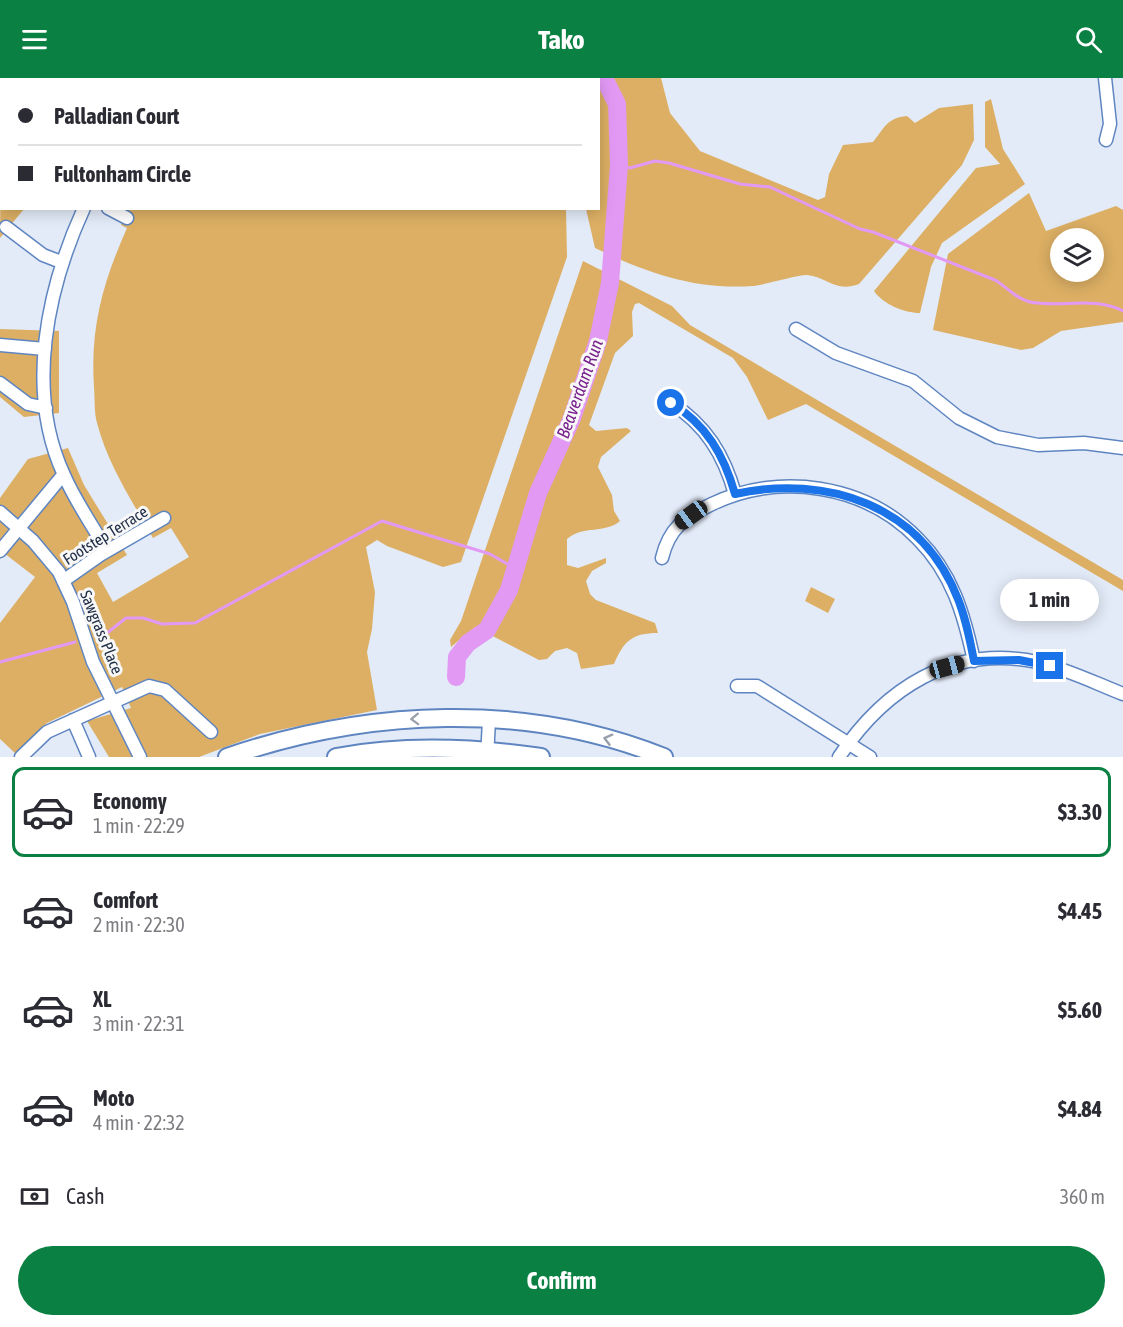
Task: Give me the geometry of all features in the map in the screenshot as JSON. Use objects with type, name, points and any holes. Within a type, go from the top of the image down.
[{"type":"main road","points":[[227,757],[291,737],[381,720],[489,720],[557,728],[604,738],[664,757]]},
{"type":"main road","points":[[336,757],[416,748],[541,757]]},
{"type":"street","points":[[1105,78],[1110,124],[1106,140]]},
{"type":"street","points":[[83,210],[61,262],[52,297],[45,349],[46,408],[52,441],[63,475],[107,551]]},
{"type":"street","points":[[112,210],[127,218]]},
{"type":"street","points":[[6,227],[43,255],[61,262]]},
{"type":"street","points":[[796,329],[836,353],[913,381],[959,418],[997,437],[1038,445],[1084,443],[1123,448]]},
{"type":"street","points":[[0,345],[45,349]]},
{"type":"street","points":[[0,383],[28,404],[46,408]]},
{"type":"street","points":[[671,403],[691,417],[713,442],[728,471],[735,494]]},
{"type":"street","points":[[0,552],[63,475]]},
{"type":"street","points":[[662,558],[667,539],[678,525],[705,507],[735,494],[784,486],[817,488],[864,502],[894,518],[918,538],[947,576],[966,620],[974,661]]},
{"type":"street","name":"Sawgrass Place","points":[[0,512],[44,553],[63,581],[93,662],[140,757]]},
{"type":"street","name":"Footstep Terrace","points":[[63,581],[107,551],[164,518]]},
{"type":"street","points":[[840,757],[872,714],[896,693],[925,676],[974,661],[1003,659],[1034,662],[1065,670],[1123,694]]},
{"type":"street","points":[[737,686],[757,686],[870,757]]},
{"type":"street","points":[[21,757],[47,732],[114,703],[142,688],[157,687],[165,690],[211,732]]},
{"type":"street","points":[[73,720],[89,757]]},
{"type":"street","points":[[487,753],[489,720]]},
{"type":"shaded area","points":[[600,78],[661,78],[670,113],[700,151],[818,200],[825,197],[829,174],[843,145],[873,142],[887,124],[900,117],[907,116],[915,123],[939,108],[973,104],[974,140],[962,165],[859,284],[838,286],[807,275],[753,286],[711,285],[652,272],[595,248],[586,210],[600,210]]},
{"type":"shaded area","points":[[991,99],[1003,149],[1025,184],[942,243],[931,267],[920,313],[894,307],[874,291],[976,168],[1000,164],[985,147],[985,102]]},
{"type":"shaded area","points":[[1029,193],[1046,231],[1050,230],[1050,282],[1104,282],[1104,228],[1054,228],[1116,206],[1123,210],[1123,322],[1061,331],[1033,348],[1021,350],[933,330],[948,254]]},
{"type":"shaded area","points":[[0,210],[23,210],[0,238]]},
{"type":"shaded area","points":[[128,210],[566,210],[567,257],[461,562],[443,567],[377,540],[366,547],[375,592],[372,629],[367,652],[377,710],[260,734],[199,757],[109,757],[87,721],[131,708],[122,687],[47,723],[16,754],[0,739],[0,623],[35,577],[0,550],[0,498],[28,459],[68,448],[84,485],[127,555],[97,573],[113,602],[189,557],[171,528],[153,538],[114,468],[96,419],[93,365],[96,325],[111,267],[127,228],[121,225]]},
{"type":"shaded area","points":[[583,261],[672,306],[690,325],[1123,580],[1123,591],[806,404],[768,420],[747,377],[733,358],[639,303],[635,304],[632,312],[633,336],[615,353],[589,425],[596,431],[627,428],[631,431],[601,457],[598,467],[612,495],[614,511],[620,521],[608,527],[580,532],[567,539],[567,565],[578,568],[606,558],[606,563],[592,571],[586,581],[590,594],[596,600],[655,623],[658,633],[649,633],[630,640],[621,649],[614,664],[581,669],[577,653],[567,648],[555,651],[547,659],[539,660],[475,627],[451,647],[450,640],[461,621]]},
{"type":"shaded area","points":[[0,329],[59,331],[59,413],[24,417],[0,397]]},
{"type":"shaded area","points":[[811,587],[835,599],[828,613],[805,601]]},
{"type":"waterway","name":"Beaverdam Run","points":[[456,677],[457,657],[468,643],[487,630],[509,590],[538,493],[572,418],[598,341],[610,283],[619,165],[617,104],[604,78]]},
{"type":"waterway","points":[[619,165],[630,168],[655,161],[669,163],[740,184],[770,187],[860,229],[995,280],[1016,296],[1030,302],[1101,304],[1123,311]]},
{"type":"waterway","points":[[107,633],[126,618],[143,618],[162,624],[195,623],[382,521],[490,554],[516,569]]},
{"type":"waterway","points":[[0,662],[75,642]]},
{"type":"route","points":[[671,403],[691,417],[713,442],[722,456],[735,494],[784,486],[809,487],[841,493],[880,509],[918,538],[934,556],[958,598],[966,620],[974,661],[1019,660],[1050,666]]}]
